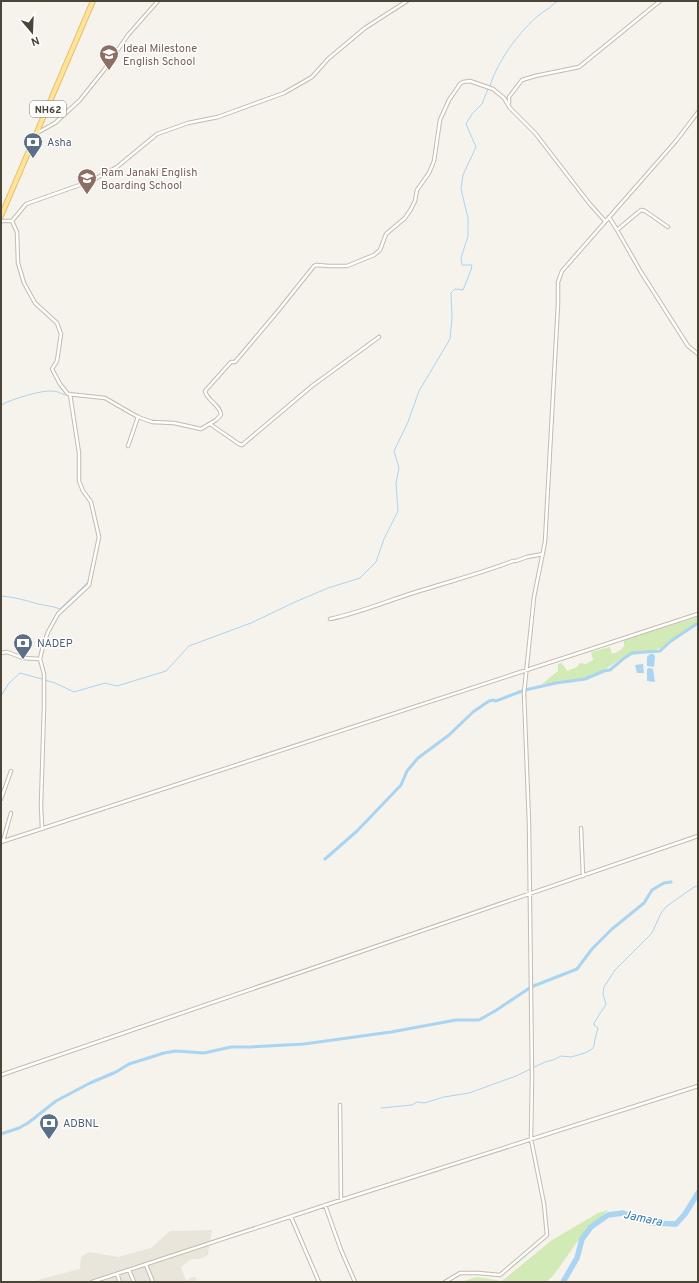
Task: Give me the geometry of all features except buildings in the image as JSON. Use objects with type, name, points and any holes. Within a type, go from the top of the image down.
[{"type":"main road","name":"NH62","points":[[1,216],[93,1]]},
{"type":"street","points":[[37,134],[55,123],[80,100],[104,70],[128,35],[158,1]]},
{"type":"street","points":[[12,221],[26,204],[91,181],[117,167],[157,134],[188,123],[218,117],[284,92],[312,77],[328,60],[365,28],[407,1]]},
{"type":"street","points":[[510,108],[509,97],[522,80],[579,67],[660,1]]},
{"type":"street","points":[[12,221],[17,232],[18,263],[24,283],[35,303],[57,323],[61,334],[57,361],[52,369],[63,389],[70,394],[104,398],[138,417],[152,422],[174,423],[201,430],[221,415],[220,410],[206,396],[204,391],[231,362],[235,362],[283,306],[314,266],[347,266],[374,255],[380,250],[386,234],[404,218],[411,209],[415,201],[417,190],[429,173],[434,160],[440,120],[449,100],[463,82],[470,81],[493,89],[504,98],[510,108],[535,133],[589,203],[605,221]]},
{"type":"street","points":[[445,1282],[460,1273],[478,1273],[500,1276],[546,1235],[544,1204],[531,1139],[529,823],[524,693],[534,597],[546,535],[558,282],[562,271],[676,141],[698,112]]},
{"type":"street","points":[[618,230],[640,210],[645,211],[668,227]]},
{"type":"street","points":[[609,217],[618,230],[641,272],[688,346],[698,354]]},
{"type":"street","points":[[1,221],[12,221]]},
{"type":"street","points":[[210,424],[239,444],[242,444],[312,386],[378,337]]},
{"type":"street","points":[[42,828],[41,805],[44,674],[40,659],[48,632],[58,614],[89,585],[99,537],[91,502],[83,491],[80,481],[79,453],[70,394]]},
{"type":"street","points":[[128,446],[138,417]]},
{"type":"street","points":[[330,619],[345,616],[426,588],[491,570],[513,561],[543,554]]},
{"type":"street","points":[[2,842],[698,614]]},
{"type":"street","points":[[1,653],[7,652],[23,658],[40,659]]},
{"type":"street","points":[[1,799],[11,771]]},
{"type":"street","points":[[2,842],[11,813]]},
{"type":"street","points":[[581,828],[583,876]]},
{"type":"street","points":[[1,1074],[698,836]]},
{"type":"street","points":[[93,1282],[325,1205],[698,1086]]},
{"type":"street","points":[[340,1105],[341,1200]]},
{"type":"street","points":[[325,1205],[341,1250],[355,1282]]},
{"type":"street","points":[[291,1217],[319,1282]]},
{"type":"street","points":[[146,1265],[153,1282]]},
{"type":"street","points":[[129,1270],[134,1282]]},
{"type":"street","points":[[117,1274],[120,1282]]},
{"type":"shaded area","points":[[212,1230],[208,1255],[199,1259],[191,1259],[181,1267],[186,1281],[192,1277],[196,1277],[197,1282],[30,1282],[80,1269],[81,1257],[89,1252],[118,1257],[151,1248],[170,1231]]},
{"type":"green space","points":[[698,617],[698,624],[662,648],[624,657],[604,670],[585,678],[542,684],[558,671],[558,664],[562,663],[567,671],[577,667],[580,663],[586,664],[593,660],[591,652],[610,647],[612,654],[621,650],[624,646],[624,640]]},
{"type":"green space","points":[[608,1210],[577,1242],[553,1276],[546,1282],[460,1282],[477,1277],[502,1281],[552,1240],[598,1213]]},
{"type":"water","points":[[650,654],[655,656],[654,667],[647,666],[647,657]]},
{"type":"water","points":[[643,664],[644,673],[637,673],[635,665]]},
{"type":"water","points":[[647,669],[653,669],[655,682],[647,681]]},
{"type":"waterway","points":[[490,86],[499,66],[512,44],[529,24],[558,1]]},
{"type":"waterway","points":[[45,680],[74,692],[105,683],[117,686],[166,671],[189,646],[251,623],[328,588],[360,578],[376,562],[384,539],[398,511],[396,483],[399,468],[394,451],[408,422],[419,391],[450,339],[452,318],[451,293],[455,289],[463,290],[471,270],[472,265],[462,265],[461,258],[468,236],[468,218],[461,189],[463,175],[476,147],[466,124],[472,114],[482,104],[488,89]]},
{"type":"waterway","points":[[1,405],[34,393],[55,391],[65,395]]},
{"type":"waterway","points":[[1,596],[60,609],[88,582]]},
{"type":"waterway","points":[[525,690],[556,683],[585,679],[610,670],[632,653],[660,651],[671,641],[698,623]]},
{"type":"waterway","points":[[1,696],[9,683],[20,673],[42,679]]},
{"type":"waterway","points":[[325,859],[357,831],[401,785],[407,771],[418,758],[449,735],[473,712],[489,701],[496,701],[522,691]]},
{"type":"waterway","points":[[1,1134],[19,1128],[28,1123],[56,1101],[90,1083],[116,1072],[129,1064],[164,1053],[176,1051],[204,1053],[231,1047],[304,1044],[391,1032],[456,1020],[479,1020],[531,987],[577,969],[592,949],[612,929],[644,903],[652,890],[664,883],[671,882]]},
{"type":"waterway","points":[[381,1108],[412,1105],[417,1102],[424,1103],[444,1097],[469,1093],[516,1076],[561,1056],[571,1057],[585,1053],[592,1049],[598,1028],[594,1025],[594,1023],[606,1004],[603,994],[604,987],[615,970],[652,933],[661,913],[667,906],[694,887],[698,886]]},
{"type":"waterway","name":"Jamara","points":[[563,1282],[577,1258],[582,1239],[591,1227],[608,1215],[623,1213],[651,1223],[676,1224],[685,1214],[698,1193]]},
{"type":"place","name":"Ideal Milestone English School","points":[[109,71]]},
{"type":"place","name":"Asha","points":[[33,159]]},
{"type":"place","name":"Ram Janaki English Boarding School","points":[[87,195]]},
{"type":"place","name":"NADEP","points":[[23,660]]},
{"type":"place","name":"ADBNL","points":[[49,1140]]}]
